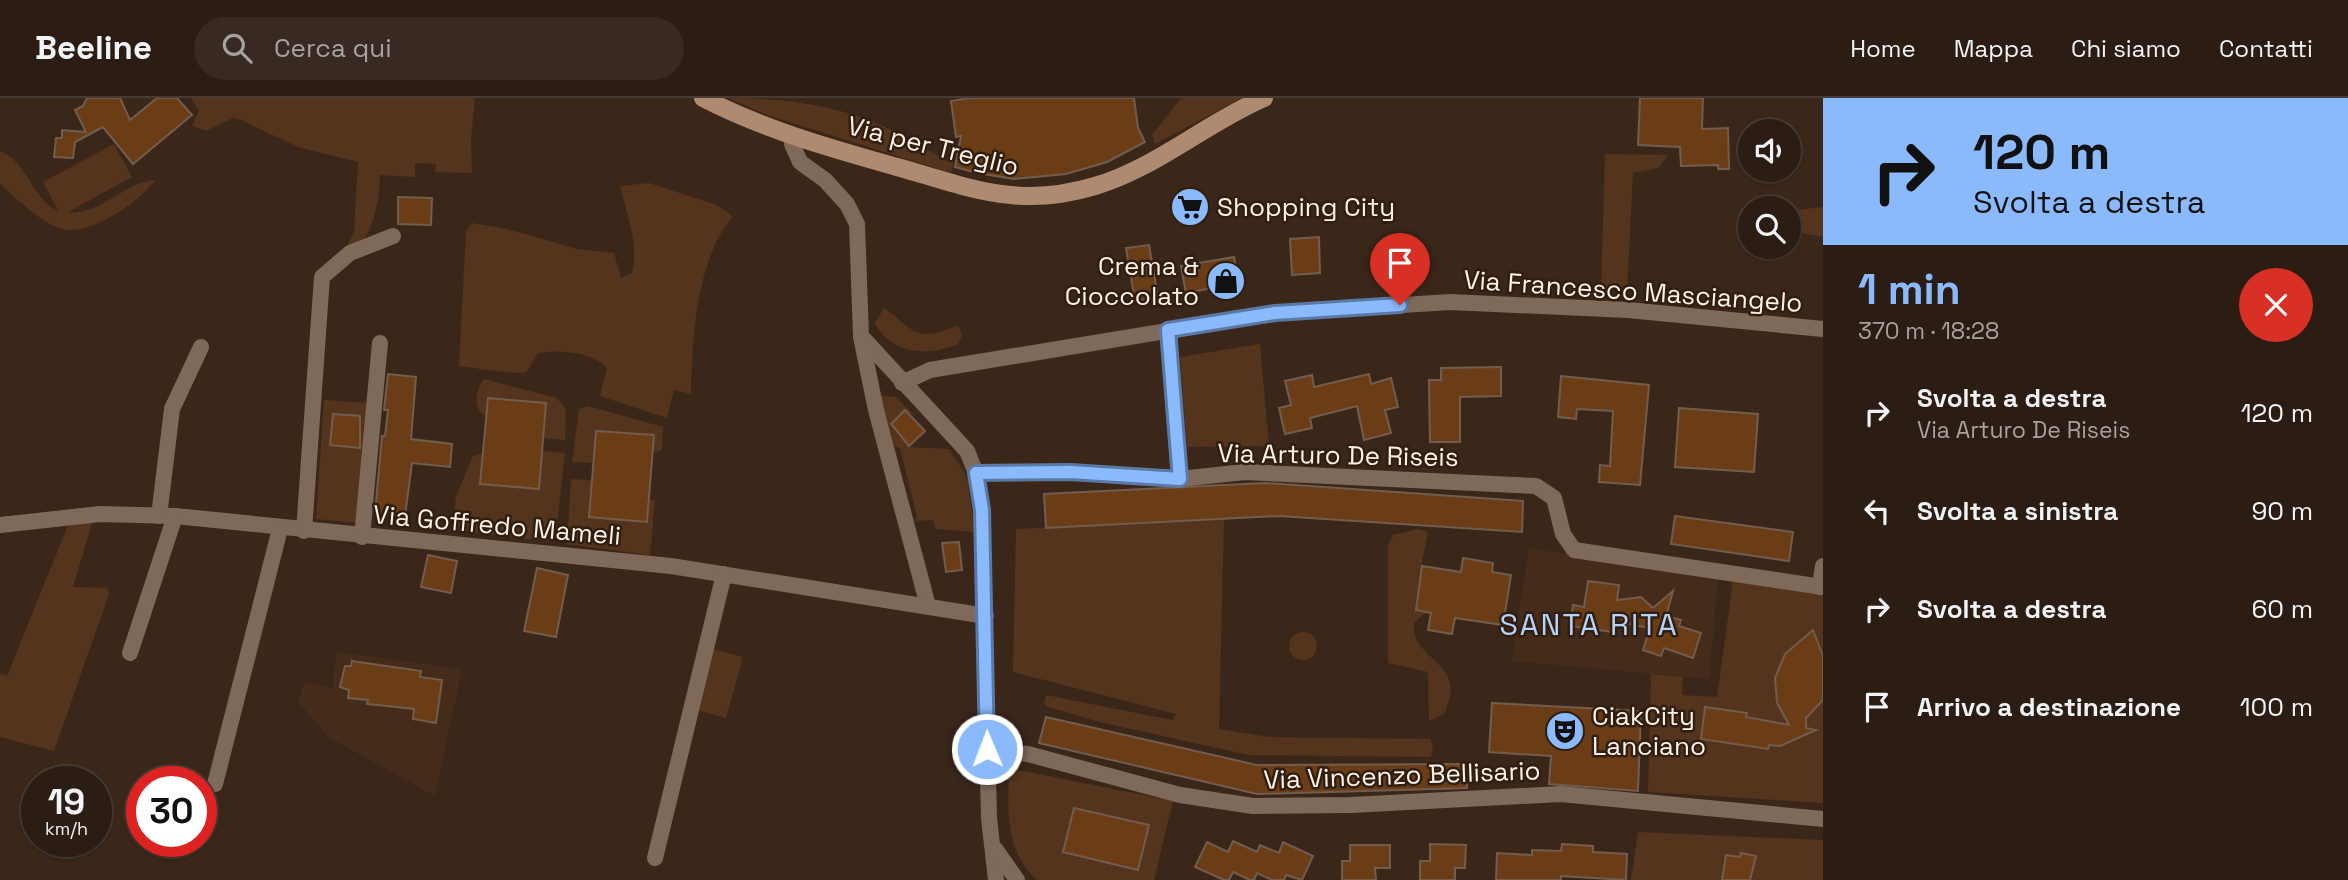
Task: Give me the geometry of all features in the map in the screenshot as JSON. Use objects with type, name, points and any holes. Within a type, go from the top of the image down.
[{"type":"main road","name":"Via per Treglio","points":[[703,98],[744,120],[794,137],[997,192],[1054,195],[1095,186],[1131,171],[1204,128],[1264,98]]},
{"type":"street","points":[[794,137],[792,144],[800,162],[825,180],[847,204],[858,225],[861,336],[876,410],[928,606]]},
{"type":"street","points":[[304,531],[317,308],[322,277],[350,253],[393,236]]},
{"type":"street","name":"Via Francesco Masciangelo","points":[[902,383],[930,370],[1275,313],[1450,302],[1631,310],[1823,329]]},
{"type":"street","points":[[1168,330],[1180,479]]},
{"type":"street","points":[[861,336],[902,383],[961,442],[976,473],[982,510],[987,749],[996,880]]},
{"type":"street","points":[[362,537],[380,343]]},
{"type":"street","points":[[130,653],[167,516],[172,409],[201,347]]},
{"type":"street","name":"Via Arturo De Riseis","points":[[976,473],[1070,472],[1180,479],[1245,472],[1536,486],[1554,498],[1563,534],[1574,550],[1822,587]]},
{"type":"street","name":"Via Goffredo Mameli","points":[[0,525],[100,514],[167,516],[671,566],[986,616]]},
{"type":"street","points":[[217,776],[280,529]]},
{"type":"street","points":[[1822,587],[1823,566]]},
{"type":"street","points":[[655,858],[724,574]]},
{"type":"street","name":"Via Vincenzo Bellisario","points":[[987,749],[1028,754],[1180,795],[1253,806],[1351,805],[1561,794],[1823,819]]},
{"type":"street","points":[[992,841],[1017,880]]},
{"type":"shaded area","points":[[191,98],[475,98],[471,139],[472,173],[435,172],[436,164],[415,163],[415,177],[379,175],[378,199],[367,235],[347,246],[354,232],[358,162],[298,147],[233,118],[206,131],[192,126],[199,111]]},
{"type":"shaded area","points":[[729,98],[810,104],[869,120],[954,162],[951,173],[767,115]]},
{"type":"shaded area","points":[[1181,98],[1242,98],[1155,144],[1152,135]]},
{"type":"shaded area","points":[[114,144],[132,177],[68,212],[90,209],[133,186],[155,180],[127,207],[86,228],[73,230],[54,226],[29,210],[0,184],[0,151],[17,163],[41,198],[58,211],[43,182]]},
{"type":"shaded area","points":[[1605,154],[1668,155],[1658,168],[1633,173],[1627,291],[1601,288]]},
{"type":"shaded area","points":[[649,183],[717,205],[733,217],[711,254],[698,301],[691,394],[674,390],[667,418],[600,396],[607,368],[584,355],[556,351],[539,353],[528,370],[522,373],[459,366],[466,231],[472,223],[507,229],[577,249],[614,253],[621,278],[632,273],[634,251],[620,186]]},
{"type":"shaded area","points":[[1823,207],[1823,237],[1801,233],[1801,210]]},
{"type":"shaded area","points":[[884,308],[917,332],[933,333],[958,325],[962,335],[958,344],[934,351],[900,347],[890,341],[875,323]]},
{"type":"shaded area","points":[[1260,344],[1269,446],[1187,447],[1180,357]]},
{"type":"shaded area","points":[[484,379],[557,398],[566,410],[565,440],[543,438],[546,403],[488,398],[486,416],[481,413],[476,399]]},
{"type":"shaded area","points":[[879,396],[896,397],[915,416],[905,410],[889,425],[909,447],[949,449],[967,477],[975,532],[936,529],[933,520],[914,521],[917,517],[900,448],[895,447]]},
{"type":"shaded area","points":[[324,400],[369,403],[358,523],[316,519]]},
{"type":"shaded area","points":[[588,406],[663,427],[662,450],[653,453],[654,435],[596,431],[593,463],[572,462],[579,409]]},
{"type":"shaded area","points":[[542,451],[565,453],[555,542],[453,530],[456,496],[473,456],[483,454],[481,484],[539,489]]},
{"type":"shaded area","points":[[571,479],[592,480],[589,517],[647,522],[649,499],[655,501],[650,555],[567,544]]},
{"type":"shaded area","points":[[1224,519],[1219,729],[1269,737],[1430,739],[1433,747],[1431,757],[1248,755],[1096,721],[1048,707],[1044,704],[1046,695],[1172,720],[1176,714],[1013,672],[1016,529]]},
{"type":"shaded area","points":[[93,520],[73,587],[107,588],[109,594],[54,751],[0,737],[0,674],[7,676],[69,523]]},
{"type":"shaded area","points":[[1418,529],[1428,532],[1421,567],[1427,611],[1414,623],[1415,636],[1445,672],[1450,683],[1450,696],[1444,714],[1429,721],[1428,672],[1388,663],[1388,545],[1393,535]]},
{"type":"shaded area","points":[[1529,548],[1718,578],[1709,679],[1512,661]]},
{"type":"shaded area","points":[[1733,581],[1823,593],[1823,803],[1648,792],[1651,674],[1683,677],[1682,695],[1717,697]]},
{"type":"shaded area","points":[[1303,632],[1313,636],[1317,646],[1313,656],[1303,660],[1293,656],[1289,646],[1293,636]]},
{"type":"shaded area","points":[[709,648],[743,657],[726,718],[693,709]]},
{"type":"shaded area","points":[[337,652],[462,669],[435,796],[328,737],[298,701],[304,682],[332,688]]},
{"type":"shaded area","points":[[1009,768],[1173,801],[1154,880],[1037,880],[1026,868],[1013,842],[1009,814]]},
{"type":"shaded area","points":[[1638,832],[1823,840],[1823,880],[1631,880]]},
{"type":"building","points":[[87,98],[120,98],[130,120],[157,98],[177,98],[192,115],[133,164],[103,127],[75,142],[73,158],[54,157],[56,138],[62,138],[62,130],[86,132],[75,110],[83,106]]},
{"type":"building","points":[[969,98],[1134,98],[1138,128],[1145,142],[1107,162],[1066,174],[1014,179],[977,173],[955,167],[961,136],[956,137],[951,101]]},
{"type":"building","points":[[1640,98],[1703,98],[1702,129],[1728,128],[1729,169],[1718,169],[1718,165],[1681,166],[1680,147],[1638,145]]},
{"type":"building","points":[[398,197],[432,198],[431,225],[398,224]]},
{"type":"building","points":[[1319,237],[1320,273],[1292,275],[1290,239]]},
{"type":"building","points":[[1149,245],[1158,297],[1135,301],[1126,248]]},
{"type":"building","points":[[1234,257],[1239,283],[1186,293],[1181,266]]},
{"type":"building","points":[[1501,367],[1501,396],[1460,397],[1460,442],[1430,442],[1429,380],[1441,380],[1441,368]]},
{"type":"building","points":[[388,374],[416,377],[411,439],[452,444],[450,467],[412,463],[405,516],[375,513],[382,436],[385,436],[388,410],[384,410]]},
{"type":"building","points":[[1369,374],[1371,384],[1391,378],[1398,407],[1385,410],[1391,433],[1364,440],[1357,406],[1310,418],[1312,428],[1285,434],[1279,408],[1291,405],[1285,381],[1312,375],[1314,387]]},
{"type":"building","points":[[1561,376],[1649,385],[1640,485],[1599,482],[1600,465],[1610,466],[1613,411],[1577,409],[1576,419],[1558,417]]},
{"type":"building","points":[[488,398],[546,403],[539,489],[480,484]]},
{"type":"building","points":[[1679,408],[1758,414],[1754,472],[1675,467]]},
{"type":"building","points":[[905,410],[925,431],[909,446],[891,424]]},
{"type":"building","points":[[333,414],[360,416],[360,448],[330,445]]},
{"type":"building","points":[[596,431],[654,435],[647,522],[589,517]]},
{"type":"building","points":[[1265,483],[1523,501],[1522,532],[1279,516],[1046,528],[1044,494]]},
{"type":"building","points":[[1675,516],[1793,532],[1789,561],[1671,544]]},
{"type":"building","points":[[959,542],[962,570],[946,572],[942,543]]},
{"type":"building","points":[[428,555],[457,561],[451,593],[421,587]]},
{"type":"building","points":[[1463,558],[1493,563],[1492,572],[1511,575],[1503,625],[1455,618],[1452,634],[1428,630],[1431,613],[1416,610],[1422,566],[1461,572]]},
{"type":"building","points":[[537,568],[568,575],[556,637],[524,631]]},
{"type":"building","points":[[1588,581],[1619,585],[1617,600],[1641,597],[1653,608],[1673,591],[1666,616],[1681,620],[1679,626],[1701,633],[1693,658],[1664,648],[1661,656],[1643,650],[1650,628],[1632,625],[1615,615],[1613,632],[1570,626],[1573,605],[1584,607]]},
{"type":"building","points":[[1813,630],[1823,656],[1823,700],[1806,718],[1806,728],[1816,730],[1780,746],[1769,745],[1768,749],[1701,739],[1705,707],[1747,713],[1746,717],[1789,725],[1777,703],[1775,678],[1785,654]]},
{"type":"building","points":[[352,661],[421,671],[420,677],[442,680],[436,723],[413,719],[414,709],[367,704],[368,700],[348,698],[349,690],[340,687],[345,666],[351,666]]},
{"type":"building","name":"CiakCity Lanciano","points":[[1492,703],[1641,711],[1638,791],[1549,784],[1551,756],[1489,752]]},
{"type":"building","points":[[1046,717],[1257,765],[1467,764],[1467,788],[1257,794],[1039,743]]},
{"type":"building","points":[[1074,808],[1149,825],[1138,870],[1063,852]]},
{"type":"building","points":[[1233,841],[1257,852],[1260,845],[1279,853],[1283,842],[1313,856],[1302,880],[1286,875],[1284,880],[1272,880],[1257,873],[1254,880],[1250,880],[1233,872],[1229,880],[1224,880],[1195,867],[1207,842],[1228,852]]},
{"type":"building","points":[[1430,844],[1466,845],[1465,868],[1455,868],[1455,880],[1420,880],[1420,861],[1430,861]]},
{"type":"building","points":[[1562,844],[1593,846],[1593,852],[1627,854],[1626,880],[1561,876],[1561,880],[1496,880],[1497,853],[1532,855],[1532,850],[1561,851]]},
{"type":"building","points":[[1350,845],[1390,845],[1390,868],[1375,868],[1376,880],[1342,880],[1342,861],[1350,861]]},
{"type":"building","points":[[1741,853],[1756,856],[1750,880],[1722,880],[1726,855],[1740,857]]},
{"type":"place","name":"Shopping City","points":[[1190,207]]},
{"type":"place","name":"Crema & Cioccolato","points":[[1226,281]]},
{"type":"place","name":"CiakCity Lanciano","points":[[1565,731]]},
{"type":"district","name":"SANTA RITA","points":[[1589,624]]},
{"type":"route","points":[[987,749],[982,510],[976,473],[1070,472],[1180,479],[1168,330],[1275,313],[1400,305]]}]
